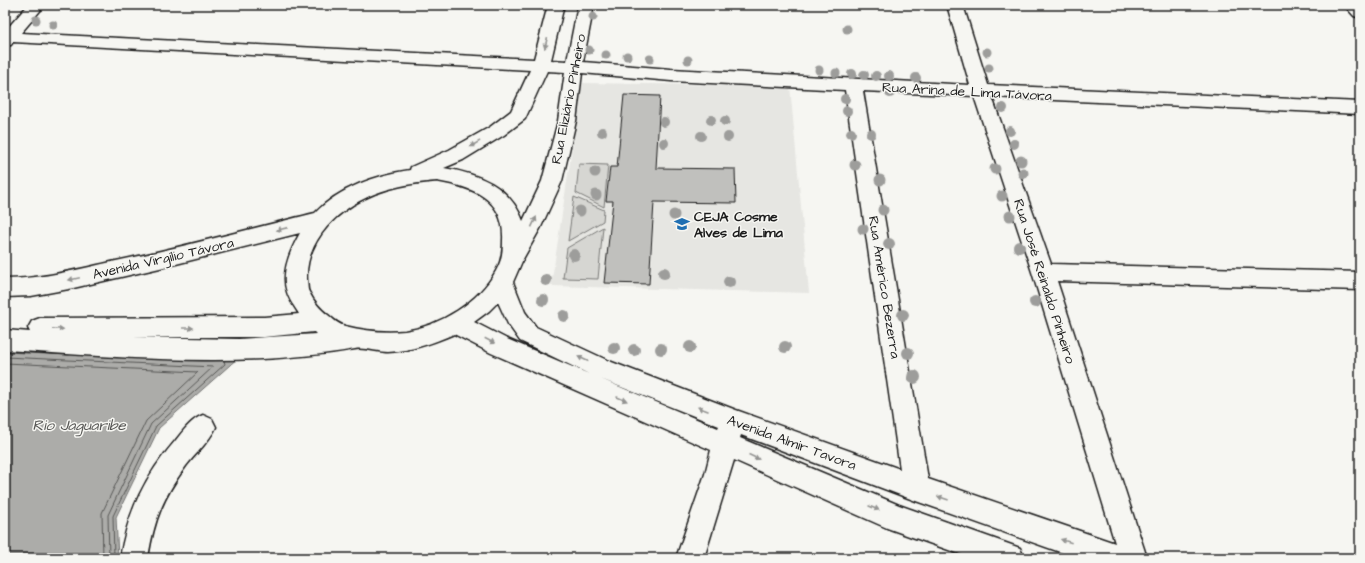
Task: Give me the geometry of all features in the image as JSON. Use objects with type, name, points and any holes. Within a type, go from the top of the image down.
[{"type":"street","points":[[6,39],[37,5]]},
{"type":"street","points":[[356,339],[328,329],[308,312],[297,291],[296,267],[305,242],[320,220],[346,199],[376,184],[408,176],[456,155],[497,131],[519,115],[541,66],[556,5]]},
{"type":"street","name":"Rua Eliziário Pinheiro","points":[[356,339],[389,342],[423,336],[456,324],[482,305],[502,283],[514,255],[531,227],[552,181],[567,121],[574,67],[586,5]]},
{"type":"street","name":"Rua José Reinaldo Pinheiro","points":[[955,5],[981,91],[1043,272],[1133,558]]},
{"type":"street","points":[[1352,5],[1360,13]]},
{"type":"street","name":"Rua Arina de Lima Távora","points":[[6,39],[574,67],[671,75],[853,86],[1360,108]]},
{"type":"street","name":"Rua Américo Bezerra","points":[[853,86],[916,488]]},
{"type":"street","points":[[408,176],[437,174],[464,179],[486,189],[504,204],[514,224],[514,255]]},
{"type":"street","name":"Avenida Virgílio Távora","points":[[5,288],[20,288],[49,284],[132,267],[320,220]]},
{"type":"street","points":[[1043,272],[1360,281]]},
{"type":"street","name":"Avenida Almir Tavora","points":[[502,283],[516,317],[528,334],[601,368],[897,518],[1010,558]]},
{"type":"street","points":[[5,326],[65,329],[257,328],[320,322]]},
{"type":"street","name":"Avenida Almir Tavora","points":[[456,324],[499,346],[729,432],[916,488],[1116,558]]},
{"type":"street","points":[[5,340],[103,347],[239,348],[294,346],[356,339]]},
{"type":"street","points":[[134,558],[136,536],[145,509],[154,490],[178,457],[203,427]]},
{"type":"street","points":[[690,558],[718,474],[729,432]]},
{"type":"shaded area","name":"CEJA Cosme Alves de Lima","points":[[582,83],[790,86],[809,293],[551,286]]},
{"type":"shaded area","points":[[579,164],[608,165],[604,207],[576,193]]},
{"type":"shaded area","points":[[574,197],[604,210],[603,221],[568,241]]},
{"type":"shaded area","points":[[603,227],[598,279],[563,278],[567,248]]},
{"type":"water","name":"Rio Jaguaribe","points":[[5,348],[239,357],[159,428],[116,517],[118,558],[5,558]]},
{"type":"building","points":[[624,95],[660,96],[656,168],[735,169],[736,203],[654,202],[649,284],[604,283],[613,201],[606,201],[610,167],[617,167]]},
{"type":"place","name":"CEJA Cosme Alves de Lima","points":[[682,224]]}]
